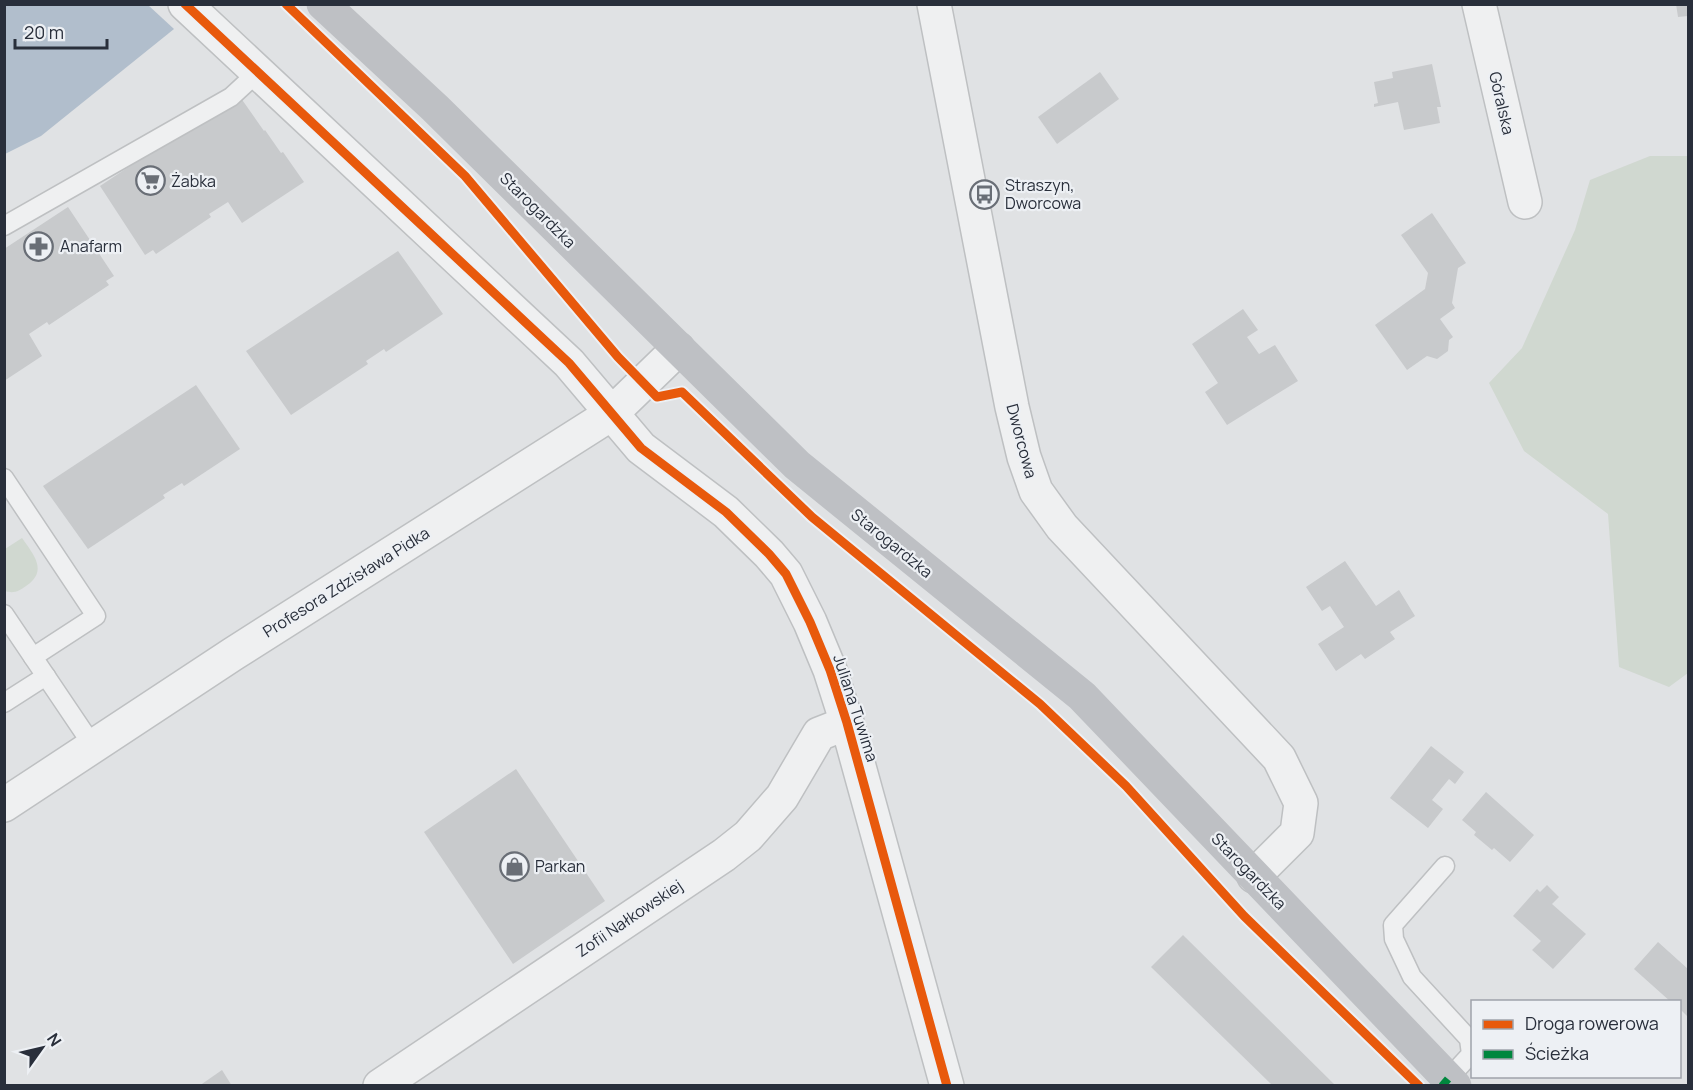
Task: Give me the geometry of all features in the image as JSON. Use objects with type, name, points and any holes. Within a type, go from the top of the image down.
[{"type":"main road","name":"Starogardzka","points":[[323,4],[435,108],[796,465],[1082,696],[1448,1083]]},
{"type":"street","name":"Juliana Tuwima","points":[[184,4],[569,363],[641,448],[726,512],[750,533],[786,574],[830,670],[847,723],[947,1086]]},
{"type":"street","name":"Góralska","points":[[1479,4],[1525,202]]},
{"type":"street","name":"Dworcowa","points":[[934,5],[1012,407],[1024,457],[1036,490],[1062,526],[1279,758],[1302,803],[1297,833],[1254,876]]},
{"type":"street","name":"Profesora Zdzisława Pidka","points":[[4,805],[233,654],[611,414],[678,349]]},
{"type":"street","name":"Zofii Nałkowskiej","points":[[380,1086],[732,849],[764,820],[782,797],[819,734],[847,723]]},
{"type":"lane","points":[[4,226],[231,97],[258,72]]},
{"type":"lane","points":[[4,478],[96,616],[33,657]]},
{"type":"lane","points":[[4,614],[93,746]]},
{"type":"lane","points":[[4,704],[46,676]]},
{"type":"lane","points":[[1444,866],[1393,925],[1394,939],[1412,978],[1469,1039],[1471,1054],[1448,1083]]},
{"type":"shaded area","points":[[1650,156],[1688,156],[1688,673],[1669,687],[1619,667],[1608,514],[1524,451],[1489,383],[1522,348],[1575,230],[1590,180]]},
{"type":"shaded area","points":[[22,538],[37,562],[37,574],[19,591],[5,591],[5,549]]},
{"type":"water","points":[[5,4],[148,5],[174,29],[41,136],[5,154]]},
{"type":"building","points":[[1676,4],[1688,4],[1688,16],[1678,17]]},
{"type":"building","points":[[1432,64],[1441,107],[1437,107],[1440,123],[1404,130],[1398,102],[1374,107],[1374,104],[1378,103],[1374,82],[1393,78],[1392,72]]},
{"type":"building","points":[[1100,72],[1119,99],[1057,144],[1038,117]]},
{"type":"building","points":[[238,94],[304,182],[242,223],[228,202],[209,214],[211,217],[156,254],[153,250],[145,255],[100,186]]},
{"type":"building","points":[[68,207],[114,276],[106,281],[109,285],[49,325],[47,322],[29,334],[42,356],[4,381],[4,249]]},
{"type":"building","points":[[1432,213],[1466,263],[1458,268],[1452,303],[1455,308],[1440,319],[1453,337],[1449,340],[1448,351],[1437,359],[1427,356],[1407,370],[1375,325],[1425,289],[1428,273],[1401,235]]},
{"type":"building","points":[[398,251],[443,314],[386,352],[384,349],[366,361],[368,364],[291,415],[246,351]]},
{"type":"building","points":[[1243,309],[1258,330],[1247,337],[1259,354],[1275,345],[1298,381],[1227,425],[1205,392],[1218,383],[1192,344]]},
{"type":"building","points":[[196,385],[240,449],[184,486],[182,483],[163,495],[165,498],[88,549],[43,486]]},
{"type":"building","points":[[1345,561],[1376,606],[1399,590],[1415,616],[1390,632],[1395,639],[1365,659],[1361,654],[1336,671],[1318,644],[1344,627],[1330,606],[1322,611],[1306,587]]},
{"type":"building","points":[[1431,746],[1464,772],[1455,784],[1449,779],[1432,800],[1443,809],[1428,828],[1390,798]]},
{"type":"building","name":"Parkan","points":[[516,769],[605,901],[513,964],[424,832]]},
{"type":"building","points":[[1486,792],[1534,835],[1510,862],[1474,835],[1476,832],[1462,820]]},
{"type":"building","points":[[1547,885],[1559,897],[1552,904],[1586,934],[1553,969],[1532,950],[1541,941],[1513,916],[1537,889],[1540,892]]},
{"type":"building","points":[[1183,935],[1336,1086],[1273,1086],[1151,967]]},
{"type":"building","points":[[1658,942],[1688,969],[1688,1017],[1681,1010],[1681,1000],[1669,1000],[1634,969]]},
{"type":"building","points":[[222,1070],[232,1086],[199,1086]]},
{"type":"marked path","points":[[1442,1086],[1448,1079]]},
{"type":"cycle path","points":[[185,4],[569,363],[641,448],[726,512],[786,574],[810,622],[830,670],[847,723],[947,1086]]},
{"type":"cycle path","points":[[286,4],[465,176],[618,357],[657,397],[682,392],[812,517],[1040,704],[1126,786],[1244,916],[1419,1086]]},
{"type":"place","name":"Żabka","points":[[150,181]]},
{"type":"place","name":"Straszyn, Dworcowa","points":[[984,194]]},
{"type":"place","name":"Anafarm","points":[[39,246]]},
{"type":"place","name":"Parkan","points":[[514,866]]}]
